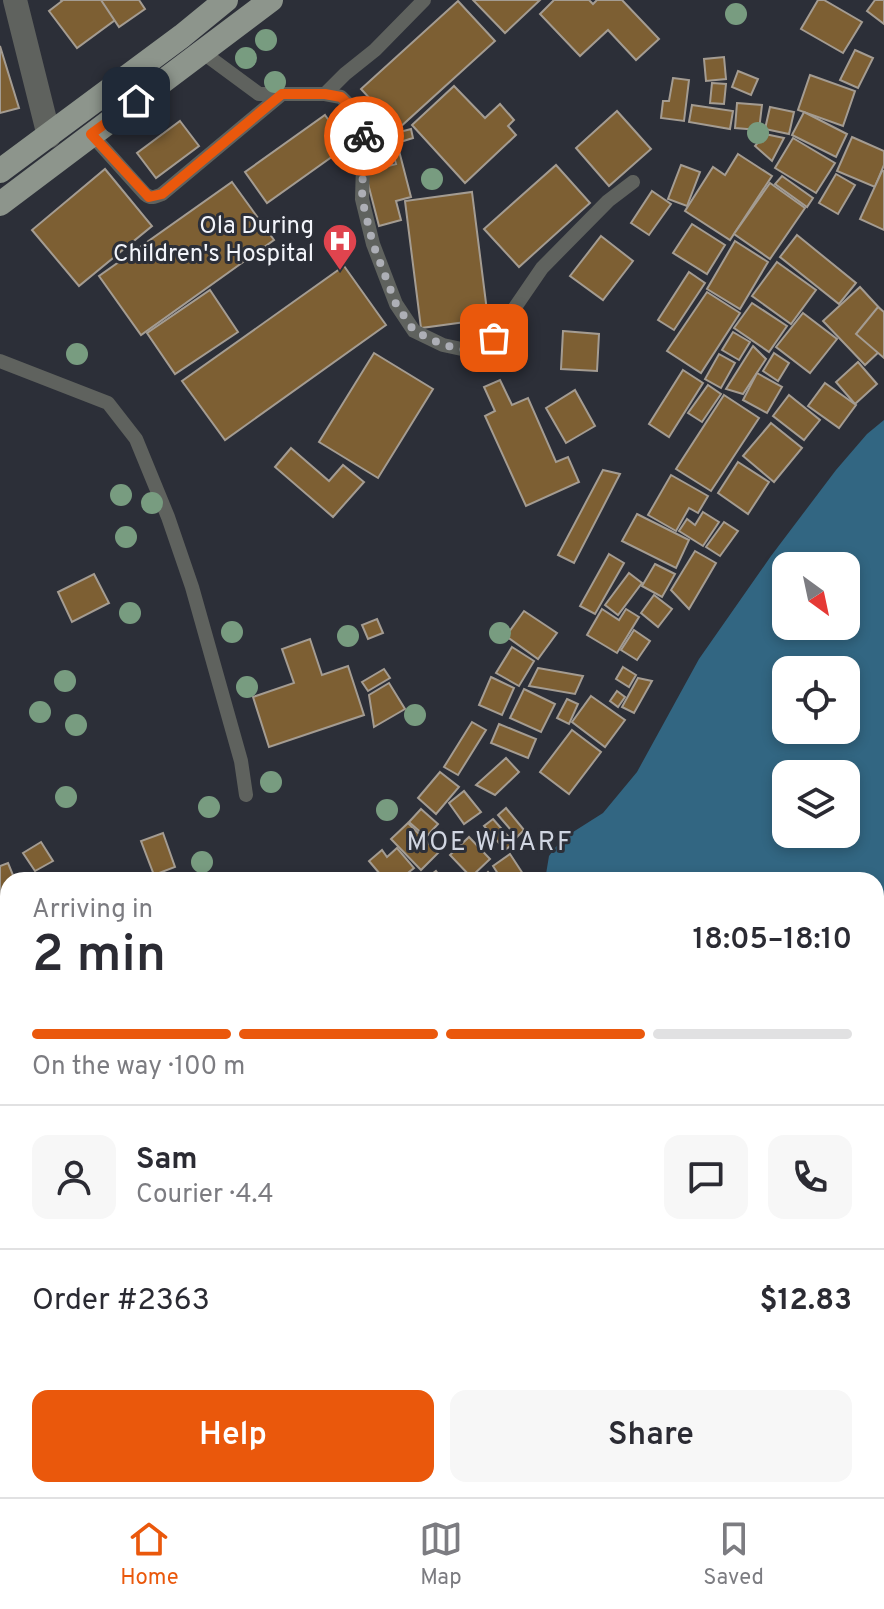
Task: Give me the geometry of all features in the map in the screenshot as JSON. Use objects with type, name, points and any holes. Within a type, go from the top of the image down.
[{"type":"main road","points":[[0,171],[226,0]]},
{"type":"main road","points":[[0,204],[271,0]]},
{"type":"street","points":[[15,0],[49,136]]},
{"type":"lane","points":[[325,94],[375,50],[424,0]]},
{"type":"lane","points":[[182,36],[259,94],[325,94],[341,97],[354,110],[364,130],[362,199],[373,244],[396,304],[414,331],[443,345],[471,351],[494,338],[542,268],[608,201],[633,182]]},
{"type":"lane","points":[[91,134],[145,194],[155,197],[282,94]]},
{"type":"lane","points":[[0,361],[108,403],[136,439],[192,587],[241,761],[246,795]]},
{"type":"water","points":[[884,420],[884,872],[546,872],[549,856],[562,839],[603,813],[637,772],[699,659],[772,555],[772,640],[860,640],[860,552],[774,552],[836,470],[867,434]]},
{"type":"building","points":[[61,0],[117,0],[126,12],[77,48],[49,11]]},
{"type":"building","points":[[101,0],[139,0],[145,9],[119,27]]},
{"type":"building","points":[[473,0],[540,0],[505,33]]},
{"type":"building","points":[[554,0],[589,0],[593,4],[597,0],[622,0],[659,39],[636,60],[608,30],[580,56],[540,14]]},
{"type":"building","points":[[818,0],[824,0],[862,22],[843,53],[801,29]]},
{"type":"building","points":[[875,0],[884,0],[884,24],[867,11]]},
{"type":"building","points":[[458,1],[495,41],[398,129],[361,89]]},
{"type":"building","points":[[0,46],[19,108],[0,113]]},
{"type":"building","points":[[855,50],[873,58],[858,88],[840,80]]},
{"type":"building","points":[[724,57],[726,79],[706,81],[704,59]]},
{"type":"building","points":[[738,71],[758,79],[751,95],[732,87]]},
{"type":"building","points":[[810,75],[855,91],[843,126],[798,110]]},
{"type":"building","points":[[673,78],[689,80],[684,121],[661,118],[663,101],[669,101]]},
{"type":"building","points":[[712,83],[726,84],[724,104],[710,103]]},
{"type":"building","points":[[454,86],[485,118],[500,104],[514,120],[508,126],[516,135],[465,183],[412,125]]},
{"type":"building","points":[[737,103],[762,105],[759,130],[735,128]]},
{"type":"building","points":[[692,105],[733,111],[730,129],[689,122]]},
{"type":"building","points":[[770,107],[794,112],[789,134],[765,129]]},
{"type":"building","points":[[617,111],[651,149],[609,186],[576,148]]},
{"type":"building","points":[[804,112],[847,134],[836,157],[792,135]]},
{"type":"building","points":[[325,115],[347,146],[267,203],[245,172]]},
{"type":"building","points":[[180,121],[199,146],[156,178],[137,153]]},
{"type":"building","points":[[411,129],[413,138],[397,143],[411,197],[396,201],[401,220],[379,226],[365,172],[396,164],[388,135]]},
{"type":"building","points":[[765,134],[784,138],[772,161],[755,146]]},
{"type":"building","points":[[852,137],[884,151],[884,165],[875,187],[837,171]]},
{"type":"building","points":[[793,138],[835,163],[816,193],[775,168]]},
{"type":"building","points":[[738,154],[772,176],[730,240],[685,211],[713,167],[725,175]]},
{"type":"building","points":[[556,165],[590,203],[519,267],[484,229]]},
{"type":"building","points":[[681,165],[700,172],[687,206],[668,199]]},
{"type":"building","points":[[105,169],[152,226],[79,286],[32,230]]},
{"type":"building","points":[[884,171],[884,230],[860,219]]},
{"type":"building","points":[[836,174],[855,185],[838,214],[819,203]]},
{"type":"building","points":[[782,176],[813,198],[807,207],[775,184]]},
{"type":"building","points":[[232,182],[274,240],[141,335],[99,276]]},
{"type":"building","points":[[770,183],[805,208],[770,259],[734,234]]},
{"type":"building","points":[[652,191],[671,204],[649,235],[631,223]]},
{"type":"building","points":[[472,192],[488,319],[421,328],[405,201]]},
{"type":"building","points":[[692,224],[725,245],[707,274],[673,253]]},
{"type":"building","points":[[797,235],[856,283],[839,304],[780,257]]},
{"type":"building","points":[[601,236],[633,261],[603,300],[570,276]]},
{"type":"building","points":[[735,241],[768,262],[740,309],[707,289]]},
{"type":"building","points":[[777,262],[816,290],[791,324],[752,296]]},
{"type":"building","points":[[344,266],[386,325],[225,440],[182,381]]},
{"type":"building","points":[[689,272],[705,283],[674,330],[658,320]]},
{"type":"building","points":[[860,287],[884,313],[884,322],[870,336],[882,349],[865,365],[823,321]]},
{"type":"building","points":[[210,290],[238,332],[175,374],[147,333]]},
{"type":"building","points":[[707,292],[740,313],[701,373],[667,351]]},
{"type":"building","points":[[752,303],[787,326],[769,352],[734,328]]},
{"type":"building","points":[[878,307],[884,312],[884,358],[856,334]]},
{"type":"building","points":[[803,313],[837,339],[810,373],[776,347]]},
{"type":"building","points":[[563,331],[599,334],[597,371],[561,369]]},
{"type":"building","points":[[733,332],[750,342],[739,360],[722,350]]},
{"type":"building","points":[[753,346],[766,359],[743,394],[726,389]]},
{"type":"building","points":[[374,353],[433,389],[378,478],[319,442]]},
{"type":"building","points":[[774,353],[789,363],[778,381],[763,371]]},
{"type":"building","points":[[719,354],[735,363],[721,388],[705,379]]},
{"type":"building","points":[[858,362],[877,384],[855,404],[836,382]]},
{"type":"building","points":[[683,370],[703,383],[669,437],[649,424]]},
{"type":"building","points":[[757,373],[782,387],[767,413],[743,400]]},
{"type":"building","points":[[500,380],[512,405],[528,398],[556,462],[568,457],[579,482],[526,506],[485,416],[495,411],[484,387]]},
{"type":"building","points":[[825,383],[856,405],[839,428],[808,406]]},
{"type":"building","points":[[708,385],[721,394],[702,422],[688,413]]},
{"type":"building","points":[[575,390],[595,426],[566,443],[546,408]]},
{"type":"building","points":[[724,395],[759,418],[711,491],[676,469]]},
{"type":"building","points":[[789,395],[820,420],[804,440],[773,416]]},
{"type":"building","points":[[771,423],[802,448],[774,482],[743,456]]},
{"type":"building","points":[[291,448],[329,481],[343,465],[364,482],[333,517],[275,467]]},
{"type":"building","points":[[738,462],[769,482],[748,514],[718,493]]},
{"type":"building","points":[[603,470],[620,474],[574,563],[558,555]]},
{"type":"building","points":[[671,475],[708,496],[698,513],[689,508],[676,531],[648,515]]},
{"type":"building","points":[[703,512],[719,522],[703,546],[679,531],[687,519],[695,525]]},
{"type":"building","points":[[637,514],[689,540],[676,568],[622,541]]},
{"type":"building","points":[[724,522],[738,531],[720,556],[706,547]]},
{"type":"building","points":[[695,551],[716,563],[689,609],[671,590]]},
{"type":"building","points":[[609,554],[624,563],[595,614],[580,606]]},
{"type":"building","points":[[655,564],[675,574],[662,597],[642,586]]},
{"type":"building","points":[[629,573],[642,583],[618,615],[605,605]]},
{"type":"building","points":[[94,574],[109,603],[72,622],[58,592]]},
{"type":"building","points":[[654,595],[672,609],[658,627],[641,613]]},
{"type":"building","points":[[602,609],[619,620],[626,609],[639,617],[617,653],[587,635]]},
{"type":"building","points":[[524,611],[557,633],[538,659],[506,636]]},
{"type":"building","points":[[377,619],[383,633],[368,639],[362,625]]},
{"type":"building","points":[[634,630],[650,641],[637,660],[621,650]]},
{"type":"building","points":[[310,639],[322,675],[348,666],[364,715],[269,747],[253,697],[294,683],[282,649]]},
{"type":"building","points":[[512,647],[534,661],[519,686],[496,673]]},
{"type":"building","points":[[623,667],[636,675],[629,687],[616,679]]},
{"type":"building","points":[[538,668],[583,676],[575,694],[529,686]]},
{"type":"building","points":[[384,669],[390,678],[368,691],[362,682]]},
{"type":"building","points":[[491,677],[514,688],[502,715],[479,705]]},
{"type":"building","points":[[638,678],[652,681],[634,713],[622,707]]},
{"type":"building","points":[[389,683],[405,709],[374,727],[369,695]]},
{"type":"building","points":[[524,689],[555,704],[541,732],[510,718]]},
{"type":"building","points":[[617,691],[625,697],[618,707],[610,701]]},
{"type":"building","points":[[591,696],[625,720],[605,747],[572,722]]},
{"type":"building","points":[[567,699],[578,704],[569,724],[557,718]]},
{"type":"building","points":[[472,722],[486,730],[458,775],[444,767]]},
{"type":"building","points":[[499,724],[536,739],[528,758],[491,743]]},
{"type":"building","points":[[572,730],[601,752],[569,794],[540,772]]},
{"type":"building","points":[[506,758],[519,772],[495,795],[476,785]]},
{"type":"building","points":[[440,772],[459,787],[436,814],[418,798]]},
{"type":"building","points":[[464,791],[481,812],[464,824],[449,803]]},
{"type":"building","points":[[506,808],[524,830],[517,837],[498,815]]},
{"type":"building","points":[[421,809],[438,824],[426,837],[409,822]]},
{"type":"building","points":[[493,819],[514,843],[505,850],[484,826]]},
{"type":"building","points":[[408,823],[438,853],[421,870],[391,839]]},
{"type":"building","points":[[163,833],[175,867],[153,872],[141,841]]},
{"type":"building","points":[[469,837],[490,859],[476,872],[466,872],[450,855]]},
{"type":"building","points":[[41,842],[53,861],[35,871],[23,853]]},
{"type":"building","points":[[397,848],[414,868],[409,872],[378,872],[369,861],[382,850],[387,857]]},
{"type":"building","points":[[510,854],[522,872],[497,872],[493,866]]},
{"type":"building","points":[[8,863],[12,872],[0,872],[0,866]]},
{"type":"way so far","points":[[364,136],[362,199],[373,244],[396,304],[414,331],[443,345],[471,351],[494,338]]},
{"type":"place","name":"Ola During Children's Hospital","points":[[340,272]]},
{"type":"district","name":"MOE WHARF","points":[[490,843]]},
{"type":"route","points":[[136,101],[91,134],[149,197],[162,194],[282,94],[341,97],[354,110],[364,136]]}]
